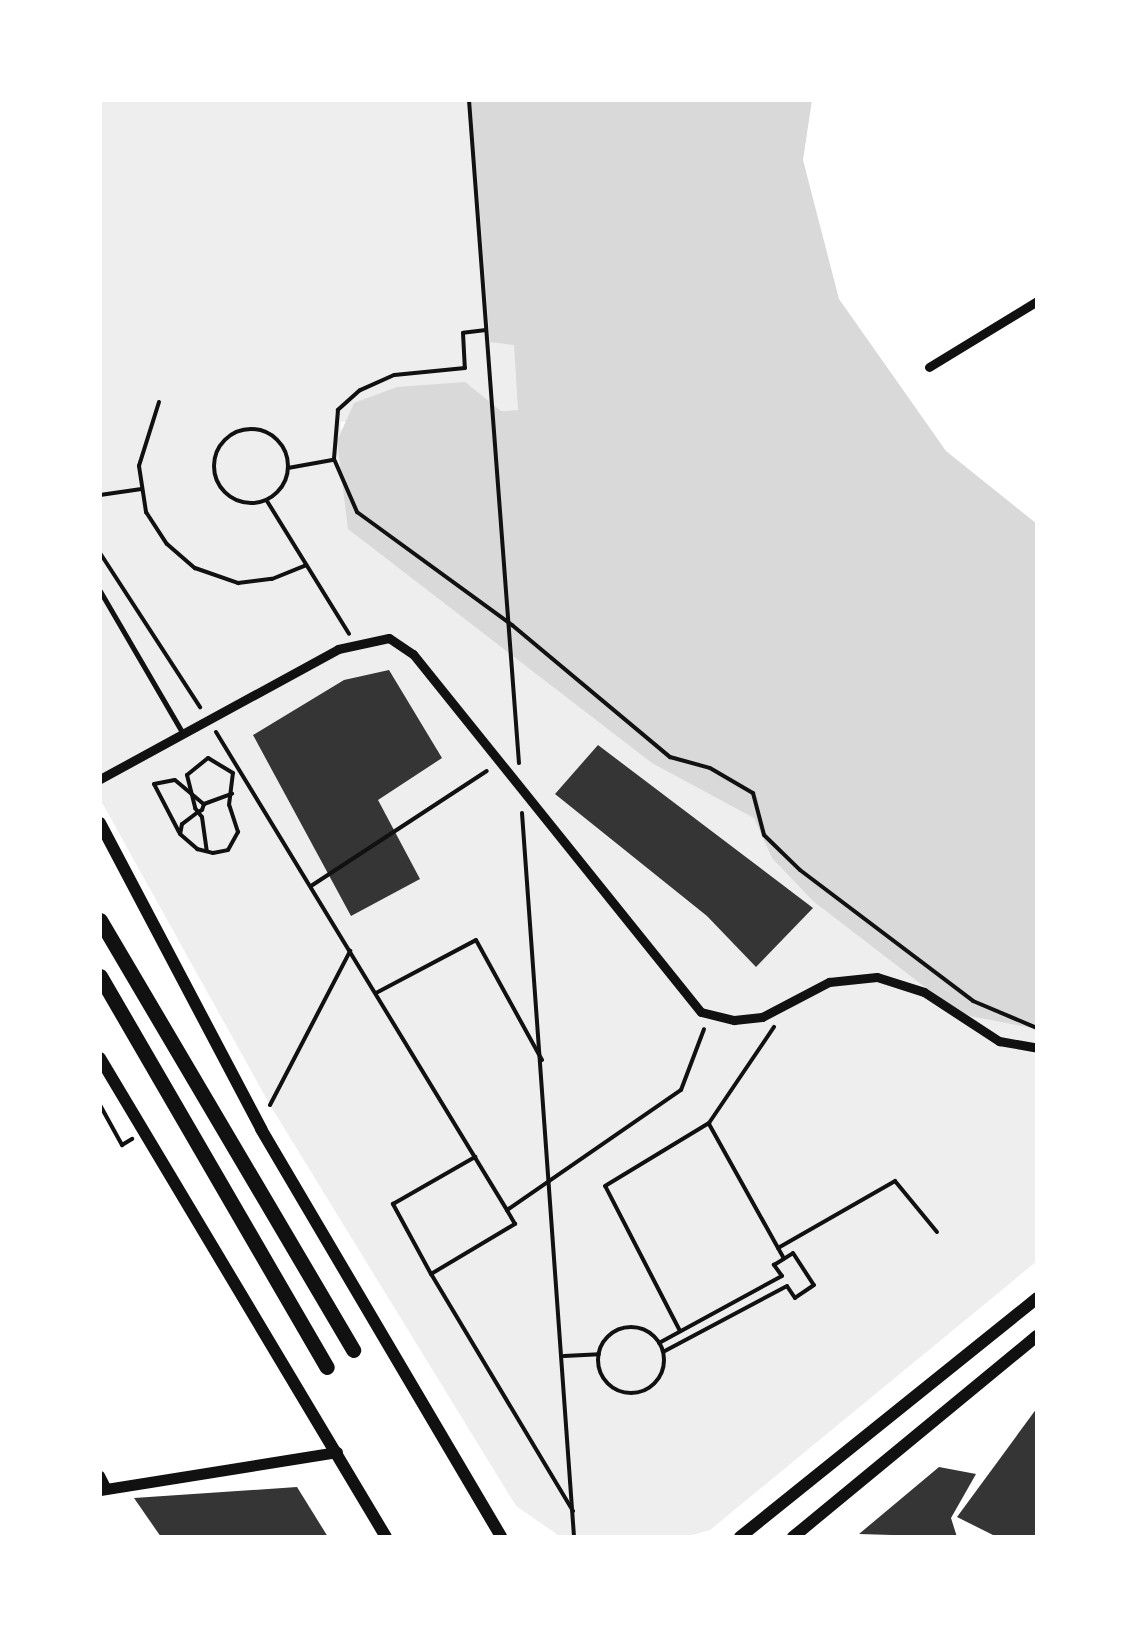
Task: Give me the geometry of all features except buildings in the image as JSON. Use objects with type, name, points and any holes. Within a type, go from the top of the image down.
[{"type":"highway","points":[[100,920],[353,1350]]},
{"type":"highway","points":[[100,976],[326,1367]]},
{"type":"highway","points":[[100,998],[133,1034]]},
{"type":"main road","points":[[100,823],[261,1129],[501,1536]]},
{"type":"main road","points":[[100,1058],[386,1537]]},
{"type":"main road","points":[[740,1537],[1037,1298]]},
{"type":"main road","points":[[793,1537],[1037,1336]]},
{"type":"street","points":[[930,367],[1037,301]]},
{"type":"street","points":[[100,779],[354,642],[388,638],[406,647],[668,977],[710,1015],[762,1016],[841,979],[894,980],[988,1035],[1037,1048]]},
{"type":"street","points":[[100,1474],[104,1489],[337,1452]]},
{"type":"lane","points":[[100,591],[182,732]]},
{"type":"path","points":[[468,100],[512,616],[520,789],[544,1065],[574,1537]]},
{"type":"path","points":[[486,330],[463,333],[464,368],[412,369],[348,400],[332,422],[334,459],[357,512],[512,626],[670,757],[710,768],[753,793],[764,835],[800,870],[973,1001],[1037,1028]]},
{"type":"path","points":[[159,402],[140,449],[142,489],[151,523],[166,544],[205,573],[250,583],[306,565]]},
{"type":"path","points":[[261,430],[283,447],[288,468],[283,484],[266,500],[245,503],[221,489],[214,469],[218,448],[234,433],[261,430]]},
{"type":"path","points":[[288,468],[334,459]]},
{"type":"path","points":[[100,495],[142,489]]},
{"type":"path","points":[[266,500],[354,642]]},
{"type":"path","points":[[100,553],[208,718],[515,1224],[431,1274]]},
{"type":"path","points":[[207,851],[194,800],[191,767],[208,758],[233,773]]},
{"type":"path","points":[[311,886],[501,762]]},
{"type":"path","points":[[232,794],[204,804],[194,800],[176,780],[154,784],[180,834],[207,851],[228,850],[236,840],[229,806],[232,794],[233,773],[238,767]]},
{"type":"path","points":[[221,801],[229,806]]},
{"type":"path","points":[[180,834],[204,804]]},
{"type":"path","points":[[376,994],[476,940],[544,1065]]},
{"type":"path","points":[[270,1105],[350,951]]},
{"type":"path","points":[[680,1330],[605,1186],[709,1123],[792,1001]]},
{"type":"path","points":[[507,1210],[681,1090],[710,1015]]},
{"type":"path","points":[[100,1105],[122,1145]]},
{"type":"path","points":[[709,1123],[784,1259]]},
{"type":"path","points":[[475,1157],[392,1204],[573,1511]]},
{"type":"path","points":[[778,1248],[895,1181],[937,1232]]},
{"type":"path","points":[[659,1343],[782,1276],[774,1264],[794,1253],[814,1285],[795,1298],[787,1286],[663,1352]]},
{"type":"path","points":[[628,1327],[659,1343],[663,1352],[658,1380],[632,1394],[606,1382],[599,1354],[609,1336],[628,1327]]},
{"type":"path","points":[[564,1356],[599,1354]]},
{"type":"shaded area","points":[[100,100],[479,100],[528,409],[341,422],[342,459],[358,484],[1037,1004],[1037,1261],[710,1530],[685,1537],[561,1537],[516,1506],[270,1105],[100,799]]},
{"type":"shaded area","points":[[471,100],[812,100],[803,160],[839,299],[946,451],[1037,524],[1037,1029],[960,1014],[813,901],[772,858],[754,818],[652,763],[348,529],[337,441],[354,403],[397,387],[465,382],[501,411],[518,410],[514,345],[490,342]]}]
